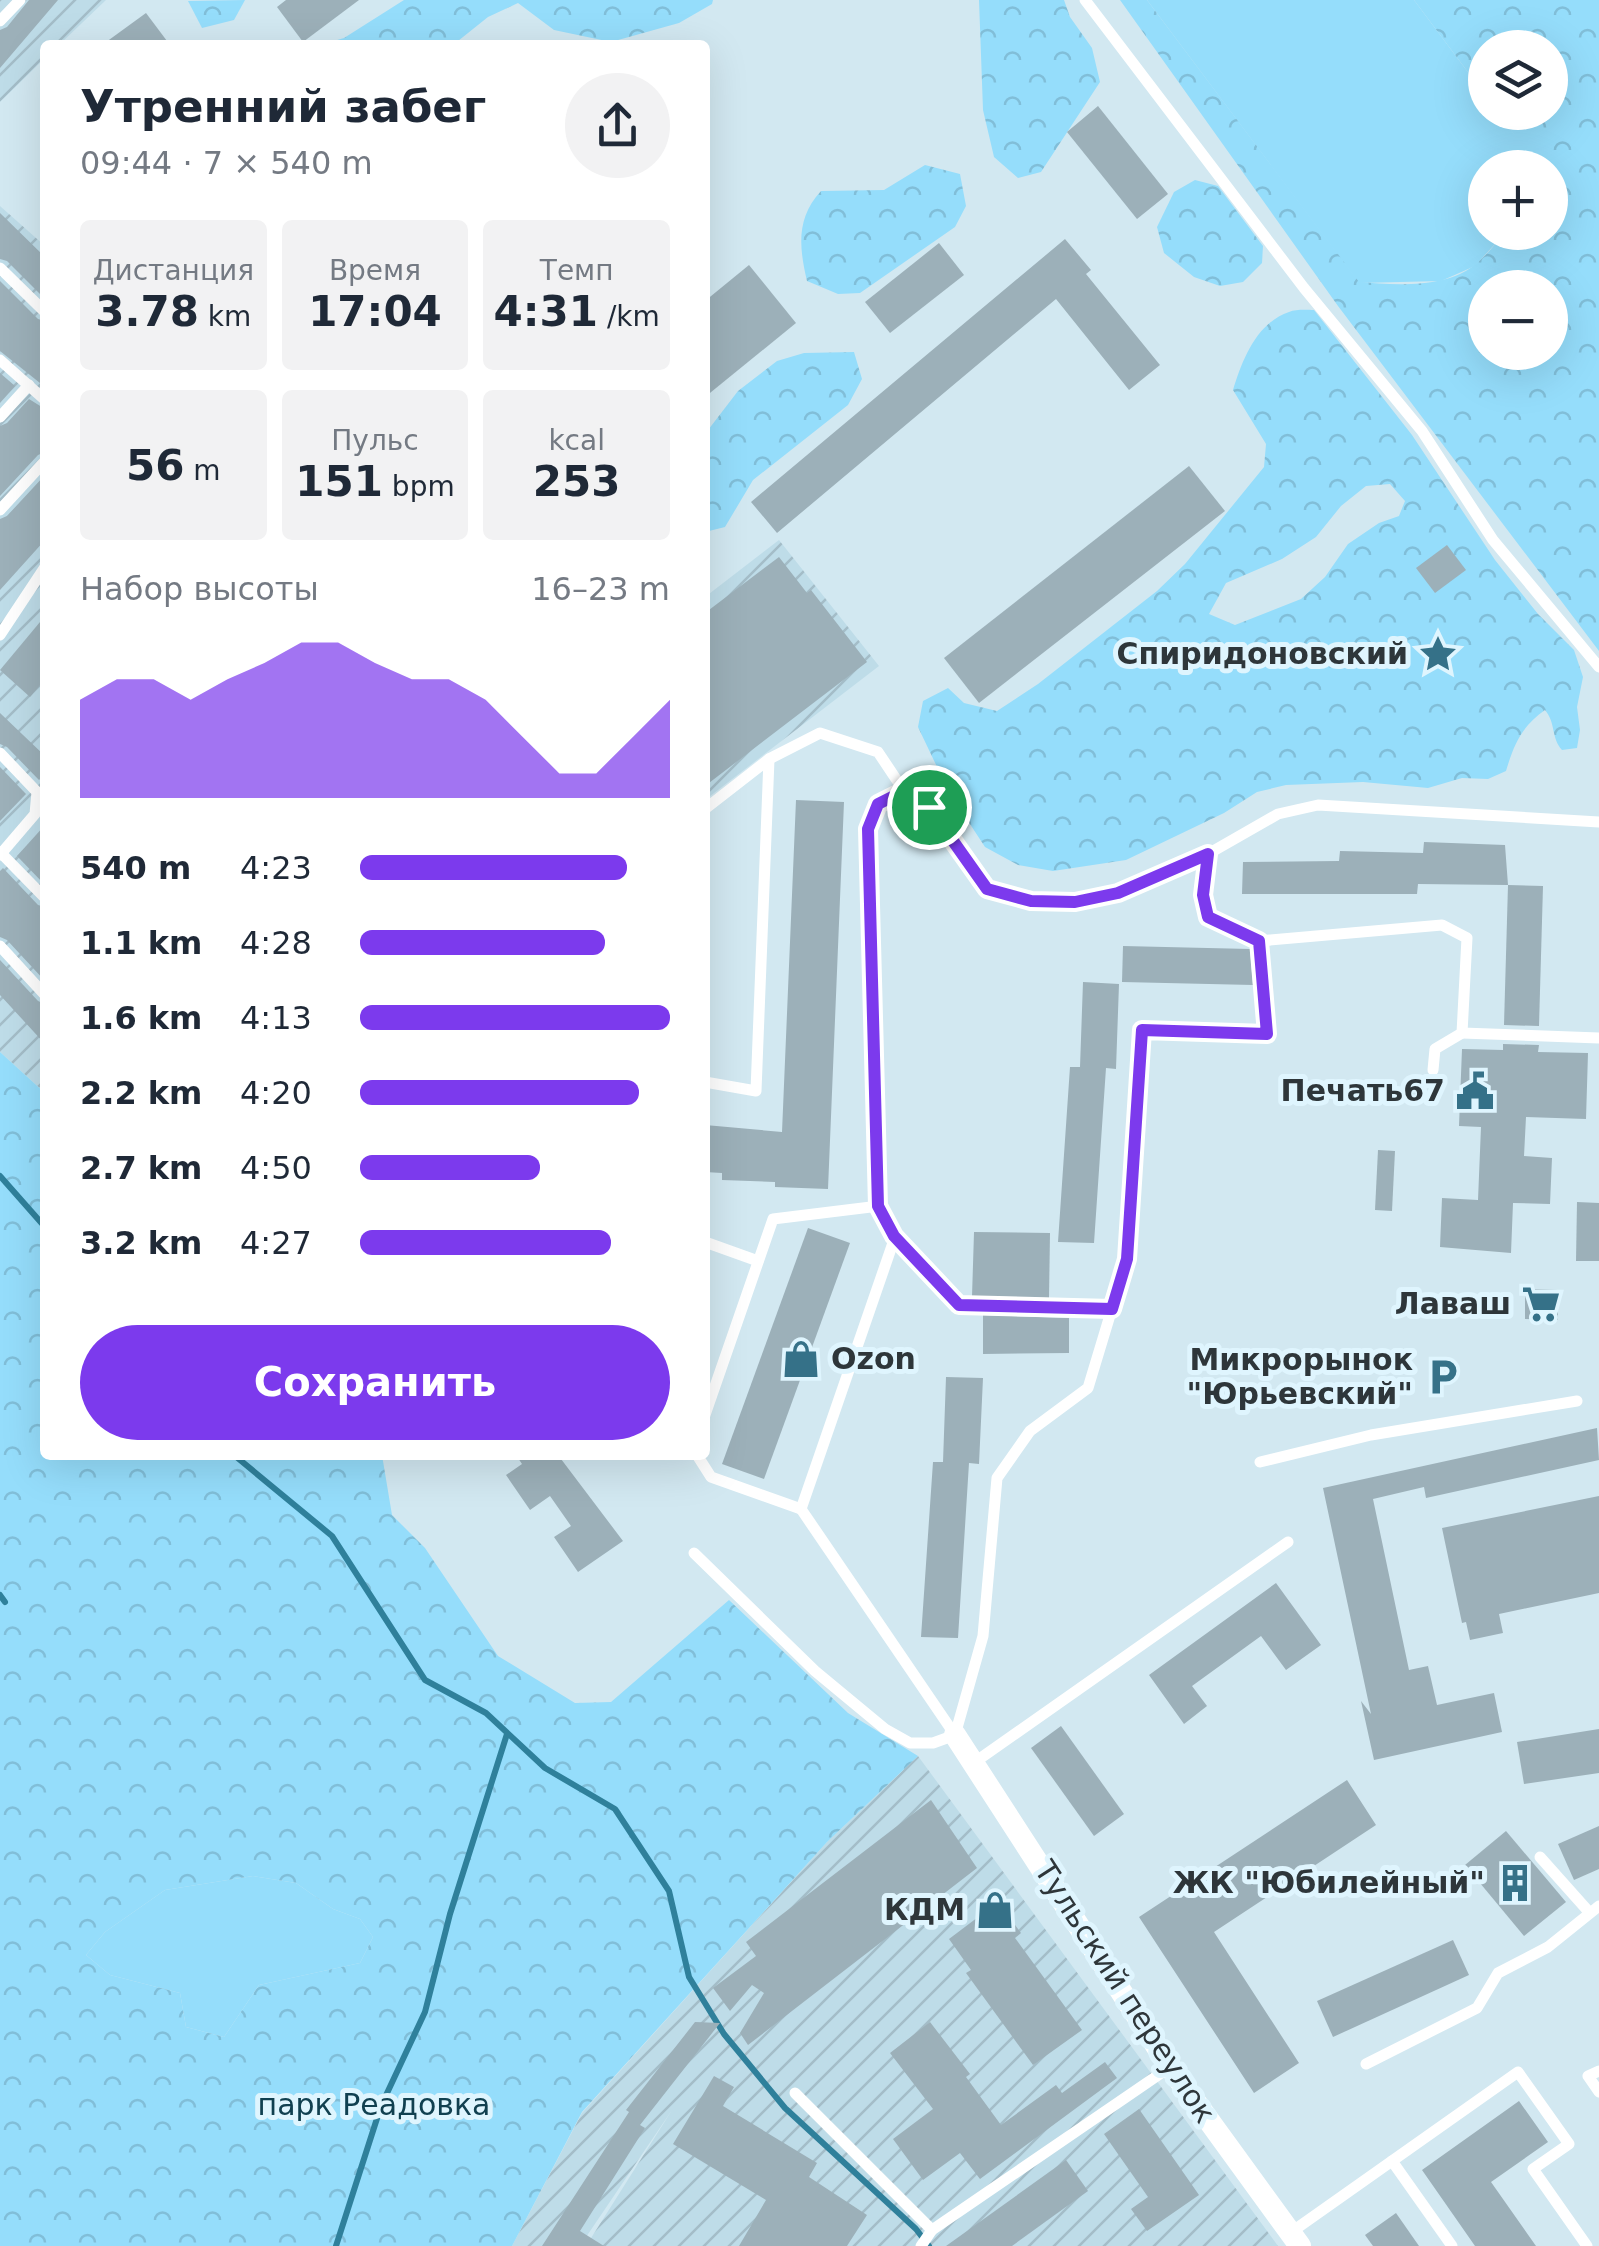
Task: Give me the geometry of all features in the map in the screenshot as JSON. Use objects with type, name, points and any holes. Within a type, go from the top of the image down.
[{"type":"street","name":"Тульский переулок","points":[[955,1735],[1170,2067],[1295,2240]]},
{"type":"lane","points":[[0,21],[20,0]]},
{"type":"lane","points":[[1085,0],[1304,288],[1422,431],[1493,540],[1599,667]]},
{"type":"lane","points":[[0,268],[40,307]]},
{"type":"lane","points":[[0,360],[40,395]]},
{"type":"lane","points":[[0,417],[29,385]]},
{"type":"lane","points":[[0,510],[40,466]]},
{"type":"lane","points":[[0,634],[40,574]]},
{"type":"lane","points":[[710,805],[768,759],[820,733],[878,752],[904,791],[929,807],[987,889],[1031,901],[1075,902],[1118,893],[1208,854],[1278,814],[1318,805],[1599,822]]},
{"type":"lane","points":[[0,753],[37,792],[35,814],[0,853],[40,893]]},
{"type":"lane","points":[[710,1083],[756,1091],[768,759]]},
{"type":"lane","points":[[904,791],[878,804],[868,829],[878,1206],[894,1236],[959,1305],[1112,1309]]},
{"type":"lane","points":[[1208,854],[1203,895],[1208,917],[1259,941],[1442,925],[1467,938],[1462,1033]]},
{"type":"lane","points":[[955,1735],[983,1636],[997,1478],[1030,1431],[1088,1388],[1127,1259],[1142,1030],[1267,1034],[1259,941]]},
{"type":"lane","points":[[0,946],[40,989]]},
{"type":"lane","points":[[1433,1070],[1435,1049],[1462,1033],[1599,1038]]},
{"type":"lane","points":[[710,1400],[773,1219],[878,1206]]},
{"type":"lane","points":[[801,1509],[894,1236]]},
{"type":"lane","points":[[710,1244],[758,1261]]},
{"type":"lane","points":[[1260,1462],[1371,1435],[1576,1401]]},
{"type":"lane","points":[[700,1460],[712,1477],[801,1509],[955,1735]]},
{"type":"lane","points":[[975,1762],[1288,1542]]},
{"type":"lane","points":[[694,1553],[815,1671],[886,1729],[910,1743],[934,1743],[955,1735]]},
{"type":"lane","points":[[1366,2064],[1476,2008],[1498,1973],[1548,1947],[1594,1909],[1540,1857]]},
{"type":"lane","points":[[920,2246],[932,2230],[1170,2067]]},
{"type":"lane","points":[[1295,2240],[1392,2161],[1518,2072],[1569,2144],[1533,2169],[1587,2246]]},
{"type":"lane","points":[[1599,2072],[1588,2076],[1599,2092]]},
{"type":"lane","points":[[795,2093],[932,2230]]},
{"type":"lane","points":[[1392,2161],[1452,2246]]},
{"type":"shaded area","points":[[0,0],[106,0],[64,40],[40,40],[40,63],[0,102]]},
{"type":"shaded area","points":[[0,206],[40,242],[40,1088],[0,1052]]},
{"type":"shaded area","points":[[779,540],[879,666],[710,796],[710,593]]},
{"type":"shaded area","points":[[918,1756],[1278,2246],[586,2246],[672,2110],[580,2246],[512,2246],[582,2113],[827,1842]]},
{"type":"green space","points":[[245,0],[234,20],[202,28],[188,1]]},
{"type":"green space","points":[[404,0],[713,0],[679,23],[618,40],[554,30],[518,3],[488,17],[459,40],[337,40]]},
{"type":"green space","points":[[979,0],[1064,0],[1070,17],[1092,48],[1100,82],[1041,172],[1018,178],[994,157],[983,110]]},
{"type":"green space","points":[[1120,0],[1147,0],[1359,282],[1405,284],[1451,277],[1465,271],[1489,250],[1568,250],[1568,150],[1526,150],[1511,130],[1568,130],[1568,30],[1468,30],[1468,72],[1414,0],[1599,0],[1599,651],[1338,306]]},
{"type":"green space","points":[[1147,0],[1414,0],[1468,72],[1468,130],[1511,130],[1526,150],[1468,150],[1468,250],[1490,250],[1475,266],[1441,281],[1359,283]]},
{"type":"green space","points":[[925,165],[960,174],[966,206],[955,227],[860,293],[838,294],[807,281],[802,256],[803,222],[821,191],[884,190]]},
{"type":"green space","points":[[1195,180],[1218,186],[1263,246],[1262,263],[1243,282],[1220,286],[1194,277],[1164,253],[1157,227],[1174,192]]},
{"type":"green space","points":[[1314,310],[1412,435],[1495,560],[1538,614],[1574,650],[1583,677],[1577,707],[1577,748],[1562,750],[1545,710],[1520,736],[1506,771],[1488,779],[1462,778],[1428,788],[1363,782],[1286,785],[1257,792],[1224,813],[1126,860],[1053,871],[1018,865],[985,847],[949,792],[918,727],[923,701],[948,688],[964,703],[997,711],[1157,591],[1185,564],[1264,467],[1266,444],[1233,390],[1246,355],[1259,334],[1277,317],[1292,311]],"holes":[[[1390,484],[1405,501],[1399,516],[1379,523],[1348,544],[1325,577],[1301,599],[1235,625],[1209,614],[1226,583],[1282,559],[1316,537],[1341,506],[1366,486]]]},
{"type":"green space","points":[[854,352],[862,379],[848,405],[753,480],[725,527],[710,531],[710,427],[738,391],[777,361],[804,353]]},
{"type":"green space","name":"парк Реадовка","points":[[0,1052],[40,1088],[40,1460],[383,1460],[392,1515],[425,1548],[498,1656],[575,1703],[611,1702],[729,1600],[848,1713],[918,1756],[827,1842],[582,2112],[512,2246],[0,2246]],"holes":[[[253,1876],[296,1883],[333,1909],[360,1919],[373,1937],[360,1963],[259,1985],[224,2037],[186,2027],[180,1993],[110,1975],[86,1955],[105,1932],[165,1890]]]},
{"type":"green space","points":[[253,1876],[296,1883],[333,1909],[360,1919],[373,1937],[360,1963],[259,1985],[224,2037],[186,2027],[180,1993],[110,1975],[86,1955],[105,1932],[165,1890]]},
{"type":"building","points":[[29,0],[58,0],[0,68],[0,30]]},
{"type":"building","points":[[286,0],[359,0],[306,40],[302,40],[277,7]]},
{"type":"building","points":[[146,13],[166,40],[109,40]]},
{"type":"building","points":[[1098,106],[1168,194],[1137,219],[1067,132]]},
{"type":"building","points":[[0,213],[40,252],[40,294],[7,261],[0,259]]},
{"type":"building","points":[[1065,239],[1091,270],[1086,274],[1160,365],[1129,390],[1056,299],[777,533],[751,502]]},
{"type":"building","points":[[939,243],[964,275],[890,333],[865,302]]},
{"type":"building","points":[[749,265],[796,323],[710,393],[710,297]]},
{"type":"building","points":[[0,281],[40,320],[40,383],[0,351]]},
{"type":"building","points":[[0,373],[15,386],[0,403]]},
{"type":"building","points":[[29,399],[40,406],[40,454],[0,496],[0,426]]},
{"type":"building","points":[[1189,466],[1225,511],[979,703],[944,658]]},
{"type":"building","points":[[40,480],[40,546],[0,590],[0,519]]},
{"type":"building","points":[[1447,545],[1466,570],[1435,593],[1416,568]]},
{"type":"building","points":[[779,557],[807,593],[811,590],[867,662],[710,782],[710,609]]},
{"type":"building","points":[[40,622],[40,685],[30,697],[0,670]]},
{"type":"building","points":[[0,713],[40,751],[40,779],[7,747],[0,744]]},
{"type":"building","points":[[0,767],[26,794],[0,821]]},
{"type":"building","points":[[796,800],[844,802],[828,1189],[722,1180],[722,1173],[710,1172],[710,1125],[782,1132]]},
{"type":"building","points":[[40,831],[40,880],[17,856]]},
{"type":"building","points":[[1424,842],[1505,845],[1508,885],[1418,884],[1417,894],[1242,894],[1243,862],[1339,861],[1340,851],[1423,853]]},
{"type":"building","points":[[3,868],[40,906],[40,976],[0,937]]},
{"type":"building","points":[[1508,885],[1543,886],[1539,1026],[1504,1025]]},
{"type":"building","points":[[1123,946],[1250,949],[1253,985],[1122,982]]},
{"type":"building","points":[[0,960],[40,1002],[40,1039],[0,995]]},
{"type":"building","points":[[1083,982],[1119,984],[1116,1069],[1106,1068],[1094,1243],[1058,1242],[1070,1067],[1080,1067]]},
{"type":"building","points":[[1503,1044],[1539,1045],[1538,1052],[1588,1053],[1586,1119],[1526,1117],[1524,1156],[1552,1158],[1550,1204],[1513,1203],[1511,1253],[1440,1247],[1442,1198],[1478,1200],[1481,1127],[1459,1126],[1462,1049],[1503,1050]]},
{"type":"building","points":[[1378,1150],[1395,1151],[1392,1211],[1375,1210]]},
{"type":"building","points":[[1577,1202],[1599,1203],[1599,1261],[1576,1261]]},
{"type":"building","points":[[808,1228],[850,1243],[764,1479],[722,1464]]},
{"type":"building","points":[[974,1232],[1050,1233],[1049,1298],[972,1296]]},
{"type":"building","name":"Лаваш","points":[[1525,1289],[1558,1290],[1558,1320],[1525,1319]]},
{"type":"building","points":[[983,1315],[1069,1318],[1069,1353],[983,1354]]},
{"type":"building","points":[[946,1377],[983,1378],[979,1464],[969,1463],[958,1638],[921,1637],[933,1462],[943,1462]]},
{"type":"building","points":[[1597,1428],[1599,1460],[1426,1498],[1424,1487],[1373,1499],[1409,1670],[1428,1666],[1437,1705],[1494,1693],[1502,1732],[1374,1760],[1361,1701],[1371,1714],[1323,1488]]},
{"type":"building","points":[[519,1460],[562,1460],[623,1541],[578,1572],[554,1537],[571,1526],[550,1496],[530,1510],[506,1475],[522,1464]]},
{"type":"building","points":[[1599,1496],[1599,1593],[1499,1614],[1503,1633],[1470,1640],[1466,1622],[1462,1623],[1442,1528]]},
{"type":"building","points":[[1276,1583],[1321,1645],[1286,1670],[1261,1636],[1192,1686],[1207,1706],[1184,1724],[1149,1675]]},
{"type":"building","points":[[1061,1726],[1124,1814],[1094,1836],[1031,1748]]},
{"type":"building","points":[[1599,1729],[1599,1773],[1524,1784],[1517,1742]]},
{"type":"building","points":[[1347,1780],[1376,1825],[1214,1932],[1299,2063],[1254,2093],[1139,1917]]},
{"type":"building","points":[[931,1800],[977,1868],[748,2045],[740,2033],[764,1993],[752,1985],[730,2011],[713,1988],[756,1956],[746,1942]]},
{"type":"building","points":[[1599,1826],[1599,1869],[1574,1880],[1558,1844]]},
{"type":"building","name":"ЖК \"Юбилейный\"","points":[[1506,1831],[1566,1902],[1524,1936],[1465,1865]]},
{"type":"building","points":[[998,1902],[1021,1933],[1015,1938],[1082,2030],[1033,2065],[966,1973],[971,1970],[949,1939]]},
{"type":"building","points":[[1453,1940],[1469,1975],[1333,2037],[1317,2001]]},
{"type":"building","points":[[695,2022],[720,2023],[640,2125],[645,2128],[580,2231],[604,2246],[542,2246],[629,2112],[626,2110]]},
{"type":"building","points":[[930,2022],[970,2074],[966,2077],[1001,2125],[1056,2085],[1062,2093],[1105,2062],[1117,2078],[980,2179],[960,2153],[923,2180],[893,2139],[933,2109],[890,2053]]},
{"type":"building","points":[[714,2076],[734,2087],[723,2106],[817,2163],[809,2177],[867,2215],[847,2246],[739,2246],[766,2200],[673,2144]]},
{"type":"building","points":[[1519,2101],[1548,2142],[1491,2182],[1536,2246],[1475,2246],[1422,2170]]},
{"type":"building","points":[[1139,2109],[1199,2195],[1147,2231],[1131,2209],[1148,2197],[1104,2134]]},
{"type":"building","points":[[1066,2160],[1088,2191],[1012,2246],[946,2246]]},
{"type":"building","points":[[1396,2213],[1419,2246],[1373,2246],[1365,2235]]},
{"type":"waterway","points":[[0,1176],[40,1221]]},
{"type":"waterway","points":[[240,1460],[332,1536],[425,1680],[486,1713],[545,1768],[615,1809],[669,1891],[689,1977],[724,2034],[785,2108],[916,2229],[929,2246]]},
{"type":"waterway","points":[[0,1595],[5,1602]]},
{"type":"waterway","points":[[336,2246],[381,2106],[425,2012],[450,1914],[507,1734]]},
{"type":"place","name":"Спиридоновский","points":[[1438,654]]},
{"type":"place","name":"Печать67","points":[[1475,1091]]},
{"type":"place","name":"Лаваш","points":[[1541,1304]]},
{"type":"place","name":"Ozon","points":[[801,1359]]},
{"type":"place","name":"Микрорынок \"Юрьевский\"","points":[[1443,1377]]},
{"type":"place","name":"ЖК \"Юбилейный\"","points":[[1515,1883]]},
{"type":"place","name":"КДМ","points":[[995,1910]]},
{"type":"route","points":[[904,791],[929,807],[987,889],[1031,901],[1075,902],[1118,893],[1208,854],[1203,895],[1208,917],[1259,941],[1267,1034],[1142,1030],[1127,1259],[1112,1309],[959,1305],[894,1236],[878,1206],[868,829],[878,804],[904,791]]}]
